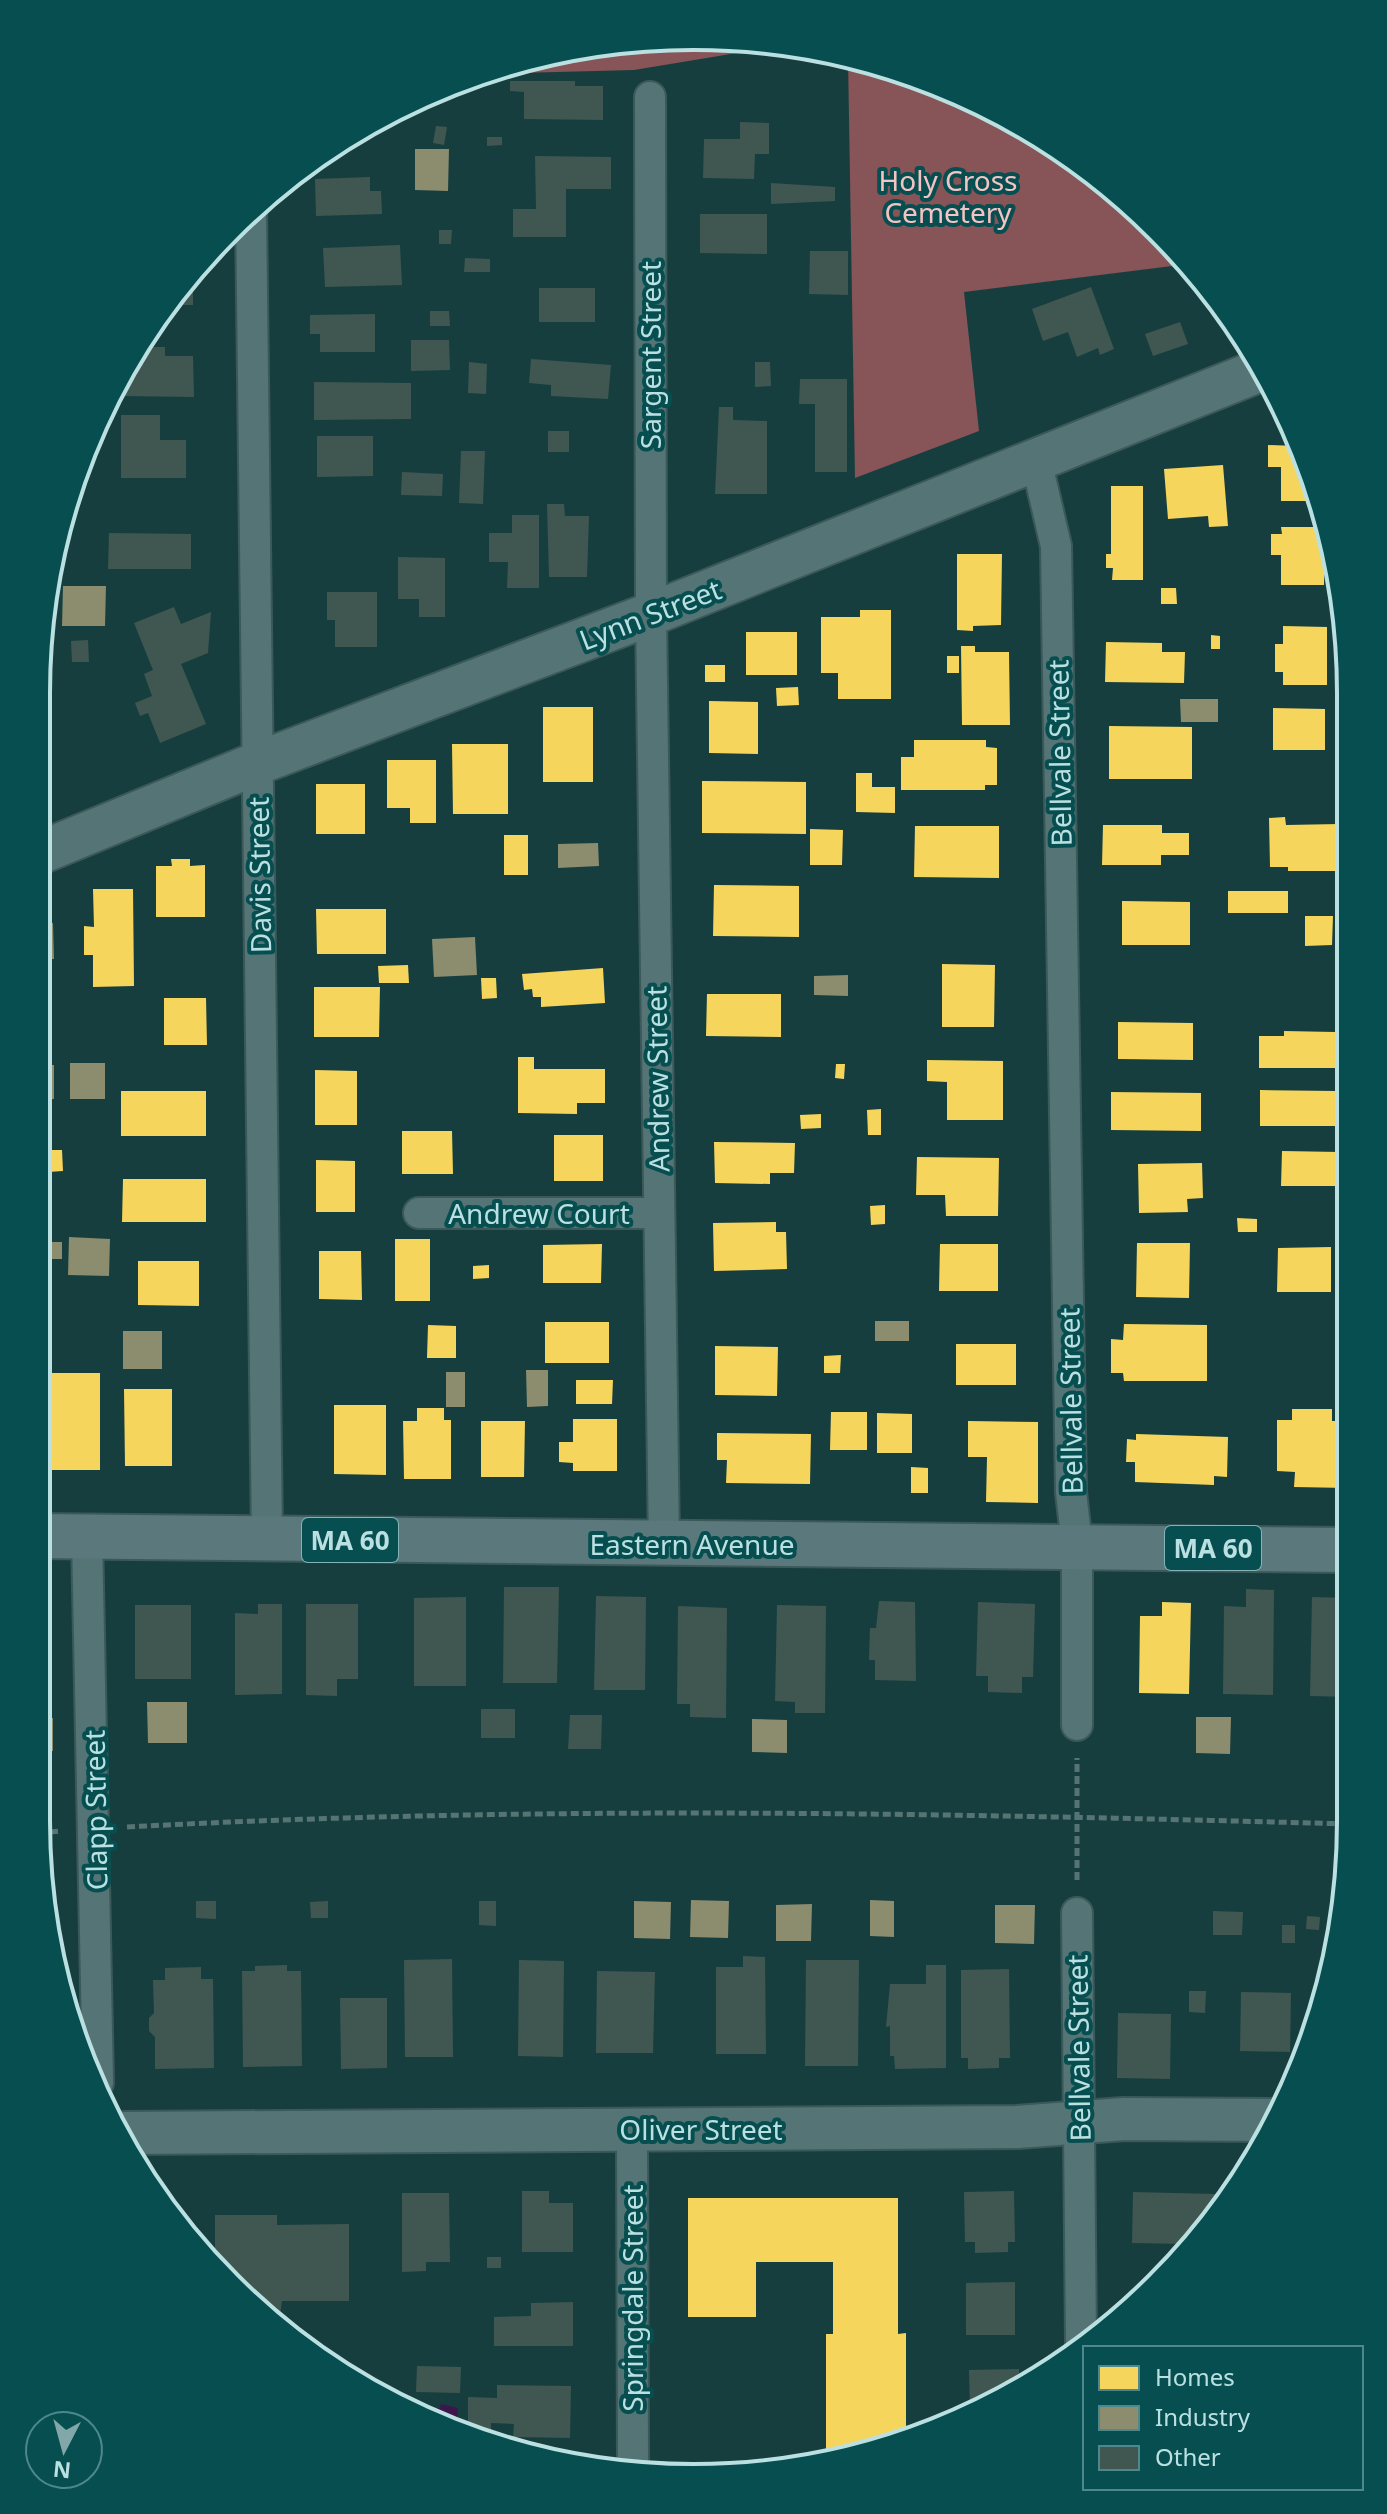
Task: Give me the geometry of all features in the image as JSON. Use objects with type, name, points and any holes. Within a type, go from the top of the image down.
[{"type":"main road","name":"Lynn Street","points":[[50,849],[258,763],[651,614],[1252,374]]},
{"type":"main road","name":"Eastern Avenue","points":[[50,1536],[1337,1550]]},
{"type":"main road","name":"Oliver Street","points":[[131,2133],[1017,2127],[1136,2118],[1263,2120]]},
{"type":"street","name":"Sargent Street","points":[[650,97],[651,614]]},
{"type":"street","name":"Davis Street","points":[[251,226],[267,1539]]},
{"type":"street","name":"Bellvale Street","points":[[1036,460],[1056,546],[1070,1476],[1077,1545],[1077,1725]]},
{"type":"street","name":"Andrew Street","points":[[651,614],[664,1544]]},
{"type":"street","name":"Andrew Court","points":[[419,1213],[658,1213]]},
{"type":"street","name":"Clapp Street","points":[[87,1537],[96,1828],[98,2064]]},
{"type":"street","name":"Bellvale Street","points":[[1077,1913],[1081,2334]]},
{"type":"street","name":"Springdale Street","points":[[632,2130],[633,2461]]},
{"type":"path","name":"Bellvale Street","points":[[1077,1725],[1077,1913]]},
{"type":"path","points":[[50,1832],[266,1819],[610,1812],[1077,1817],[1337,1824]]},
{"type":"green space","points":[[651,51],[744,52],[634,70],[524,73],[568,62]]},
{"type":"green space","name":"Holy Cross Cemetery","points":[[848,69],[940,99],[1015,136],[1085,183],[1149,238],[1174,266],[964,292],[979,431],[855,478]]},
{"type":"shaded area","points":[[441,2404],[458,2408],[458,2419],[431,2408],[440,2408]]},
{"type":"building: Homes","points":[[1268,445],[1287,446],[1307,501],[1281,501],[1281,467],[1268,467]]},
{"type":"building: Homes","points":[[1223,465],[1228,526],[1209,527],[1208,516],[1168,519],[1164,469]]},
{"type":"building: Homes","points":[[1111,486],[1143,486],[1143,580],[1112,580],[1113,568],[1106,568],[1106,554],[1111,554]]},
{"type":"building: Homes","points":[[1281,527],[1315,527],[1324,565],[1324,585],[1281,585],[1281,555],[1271,555],[1271,534],[1282,534]]},
{"type":"building: Homes","points":[[957,554],[1002,554],[1001,625],[973,626],[973,631],[957,630]]},
{"type":"building: Homes","points":[[1161,588],[1176,588],[1177,604],[1161,604]]},
{"type":"building: Homes","points":[[860,610],[891,610],[891,699],[838,699],[838,673],[821,673],[821,617],[860,617]]},
{"type":"building: Homes","points":[[1283,626],[1327,627],[1327,685],[1283,685],[1283,672],[1275,672],[1275,644],[1283,644]]},
{"type":"building: Homes","points":[[746,632],[797,632],[797,675],[746,675]]},
{"type":"building: Homes","points":[[1211,635],[1220,636],[1220,649],[1211,649]]},
{"type":"building: Homes","points":[[1106,642],[1162,643],[1162,652],[1185,652],[1184,683],[1105,682]]},
{"type":"building: Homes","points":[[961,646],[975,646],[975,652],[1009,652],[1010,725],[962,725]]},
{"type":"building: Homes","points":[[947,656],[959,656],[959,673],[947,673]]},
{"type":"building: Homes","points":[[705,665],[725,665],[725,682],[705,682]]},
{"type":"building: Homes","points":[[798,687],[799,705],[777,706],[776,688]]},
{"type":"building: Homes","points":[[709,701],[758,702],[758,754],[709,753]]},
{"type":"building: Homes","points":[[543,707],[593,707],[593,782],[543,782]]},
{"type":"building: Homes","points":[[1273,708],[1325,709],[1325,750],[1273,750]]},
{"type":"building: Homes","points":[[1109,726],[1192,727],[1192,779],[1109,779]]},
{"type":"building: Homes","points":[[914,740],[986,740],[986,747],[997,748],[997,785],[985,785],[985,790],[901,790],[901,757],[914,757]]},
{"type":"building: Homes","points":[[452,744],[508,744],[508,814],[453,814]]},
{"type":"building: Homes","points":[[387,760],[436,760],[436,823],[410,823],[410,808],[387,808]]},
{"type":"building: Homes","points":[[856,773],[872,773],[872,787],[895,787],[895,813],[856,812]]},
{"type":"building: Homes","points":[[702,781],[806,782],[806,834],[702,833]]},
{"type":"building: Homes","points":[[316,784],[365,784],[365,834],[316,834]]},
{"type":"building: Homes","points":[[1285,817],[1286,825],[1337,824],[1337,871],[1288,871],[1288,867],[1270,867],[1269,818]]},
{"type":"building: Homes","points":[[1103,825],[1162,825],[1162,833],[1189,833],[1189,855],[1161,855],[1161,865],[1102,865]]},
{"type":"building: Homes","points":[[915,826],[999,826],[999,878],[914,877]]},
{"type":"building: Homes","points":[[810,829],[843,830],[842,865],[810,865]]},
{"type":"building: Homes","points":[[504,835],[528,835],[528,875],[504,875]]},
{"type":"building: Homes","points":[[171,859],[190,859],[190,866],[205,865],[205,917],[156,917],[156,866],[172,866]]},
{"type":"building: Homes","points":[[714,885],[799,886],[799,937],[713,936]]},
{"type":"building: Homes","points":[[93,889],[133,889],[134,986],[93,987],[93,955],[84,955],[84,926],[94,927]]},
{"type":"building: Homes","points":[[1228,891],[1288,891],[1288,913],[1228,913]]},
{"type":"building: Homes","points":[[1122,901],[1190,902],[1190,945],[1122,945]]},
{"type":"building: Homes","points":[[316,909],[386,909],[386,954],[317,954]]},
{"type":"building: Homes","points":[[1305,916],[1333,916],[1332,945],[1305,946]]},
{"type":"building: Homes","points":[[942,964],[995,965],[994,1027],[942,1027]]},
{"type":"building: Homes","points":[[408,965],[409,983],[379,983],[378,966]]},
{"type":"building: Homes","points":[[603,968],[605,1003],[541,1007],[541,997],[533,997],[532,989],[524,990],[522,974]]},
{"type":"building: Homes","points":[[481,978],[496,978],[497,998],[482,999]]},
{"type":"building: Homes","points":[[314,987],[380,987],[379,1037],[314,1037]]},
{"type":"building: Homes","points":[[707,994],[781,994],[781,1037],[706,1036]]},
{"type":"building: Homes","points":[[164,998],[206,998],[207,1045],[164,1045]]},
{"type":"building: Homes","points":[[1118,1022],[1193,1023],[1193,1060],[1118,1059]]},
{"type":"building: Homes","points":[[1284,1031],[1335,1032],[1335,1068],[1259,1068],[1259,1036],[1284,1036]]},
{"type":"building: Homes","points":[[518,1057],[534,1057],[534,1069],[605,1069],[605,1103],[577,1103],[577,1114],[518,1113]]},
{"type":"building: Homes","points":[[927,1060],[1003,1061],[1003,1120],[947,1120],[947,1082],[927,1081]]},
{"type":"building: Homes","points":[[836,1064],[845,1064],[844,1079],[835,1078]]},
{"type":"building: Homes","points":[[315,1070],[357,1071],[357,1125],[315,1125]]},
{"type":"building: Homes","points":[[1260,1090],[1336,1091],[1336,1126],[1260,1126]]},
{"type":"building: Homes","points":[[121,1091],[206,1091],[206,1136],[121,1136]]},
{"type":"building: Homes","points":[[1111,1092],[1201,1093],[1201,1131],[1111,1130]]},
{"type":"building: Homes","points":[[881,1109],[881,1135],[868,1135],[867,1110]]},
{"type":"building: Homes","points":[[821,1114],[821,1128],[801,1129],[800,1115]]},
{"type":"building: Homes","points":[[402,1131],[452,1131],[453,1174],[402,1174]]},
{"type":"building: Homes","points":[[554,1135],[603,1135],[603,1181],[554,1181]]},
{"type":"building: Homes","points":[[714,1142],[795,1143],[794,1173],[770,1173],[770,1184],[715,1183]]},
{"type":"building: Homes","points":[[50,1150],[62,1150],[63,1171],[50,1172]]},
{"type":"building: Homes","points":[[1282,1151],[1337,1152],[1337,1186],[1281,1186]]},
{"type":"building: Homes","points":[[917,1157],[999,1158],[998,1216],[946,1216],[945,1195],[916,1195]]},
{"type":"building: Homes","points":[[316,1160],[355,1161],[355,1212],[316,1212]]},
{"type":"building: Homes","points":[[1202,1163],[1203,1198],[1187,1199],[1188,1212],[1139,1213],[1138,1164]]},
{"type":"building: Homes","points":[[123,1179],[206,1179],[206,1222],[122,1222]]},
{"type":"building: Homes","points":[[885,1205],[885,1224],[871,1225],[870,1206]]},
{"type":"building: Homes","points":[[1237,1218],[1257,1219],[1257,1232],[1238,1232]]},
{"type":"building: Homes","points":[[776,1222],[776,1232],[786,1232],[787,1269],[714,1271],[713,1223]]},
{"type":"building: Homes","points":[[395,1239],[430,1239],[430,1301],[395,1301]]},
{"type":"building: Homes","points":[[1137,1243],[1190,1243],[1189,1298],[1136,1297]]},
{"type":"building: Homes","points":[[602,1244],[601,1283],[543,1283],[543,1245]]},
{"type":"building: Homes","points":[[940,1244],[998,1244],[998,1291],[939,1291]]},
{"type":"building: Homes","points":[[1331,1247],[1331,1292],[1277,1292],[1278,1248]]},
{"type":"building: Homes","points":[[319,1251],[361,1251],[362,1300],[319,1299]]},
{"type":"building: Homes","points":[[138,1261],[199,1261],[199,1306],[138,1305]]},
{"type":"building: Homes","points":[[489,1265],[489,1278],[473,1279],[473,1266]]},
{"type":"building: Homes","points":[[545,1322],[609,1322],[609,1363],[545,1363]]},
{"type":"building: Homes","points":[[1124,1324],[1207,1325],[1207,1381],[1124,1381],[1123,1373],[1111,1373],[1111,1339],[1123,1340]]},
{"type":"building: Homes","points":[[428,1325],[456,1326],[456,1358],[427,1358]]},
{"type":"building: Homes","points":[[956,1344],[1016,1344],[1016,1385],[956,1385]]},
{"type":"building: Homes","points":[[715,1346],[778,1347],[777,1396],[715,1395]]},
{"type":"building: Homes","points":[[841,1355],[840,1373],[824,1373],[824,1356]]},
{"type":"building: Homes","points":[[50,1373],[100,1373],[100,1470],[50,1470]]},
{"type":"building: Homes","points":[[576,1380],[613,1380],[612,1404],[576,1404]]},
{"type":"building: Homes","points":[[124,1389],[172,1389],[172,1466],[125,1466]]},
{"type":"building: Homes","points":[[334,1405],[386,1405],[386,1475],[334,1474]]},
{"type":"building: Homes","points":[[417,1408],[444,1408],[444,1420],[451,1420],[451,1479],[404,1479],[403,1421],[417,1421]]},
{"type":"building: Homes","points":[[1292,1409],[1332,1409],[1332,1421],[1337,1421],[1337,1488],[1294,1487],[1295,1472],[1277,1471],[1277,1420],[1292,1420]]},
{"type":"building: Homes","points":[[831,1412],[867,1412],[867,1450],[830,1450]]},
{"type":"building: Homes","points":[[877,1413],[912,1414],[912,1453],[877,1453]]},
{"type":"building: Homes","points":[[573,1419],[617,1419],[617,1471],[573,1471],[573,1463],[559,1462],[559,1442],[573,1442]]},
{"type":"building: Homes","points":[[481,1421],[525,1421],[524,1477],[481,1477]]},
{"type":"building: Homes","points":[[968,1421],[1038,1422],[1038,1503],[986,1502],[987,1457],[968,1457]]},
{"type":"building: Homes","points":[[717,1433],[811,1434],[810,1484],[726,1483],[727,1460],[717,1460]]},
{"type":"building: Homes","points":[[1136,1434],[1228,1437],[1227,1477],[1214,1476],[1214,1485],[1135,1482],[1135,1462],[1126,1462],[1127,1439],[1136,1440]]},
{"type":"building: Homes","points":[[911,1467],[928,1468],[928,1493],[911,1493]]},
{"type":"building: Homes","points":[[1162,1602],[1191,1603],[1189,1694],[1139,1693],[1140,1616],[1162,1616]]},
{"type":"building: Homes","points":[[688,2198],[898,2198],[898,2334],[906,2333],[906,2428],[826,2450],[826,2334],[833,2334],[833,2262],[756,2262],[756,2317],[688,2317]]},
{"type":"building: Industry","points":[[415,149],[449,149],[448,191],[415,190]]},
{"type":"building: Industry","points":[[63,586],[106,586],[105,626],[62,626]]},
{"type":"building: Industry","points":[[1180,699],[1218,699],[1218,722],[1181,722]]},
{"type":"building: Industry","points":[[598,843],[599,866],[558,868],[558,844]]},
{"type":"building: Industry","points":[[50,923],[53,923],[54,959],[50,959]]},
{"type":"building: Industry","points":[[475,937],[477,975],[434,977],[432,939]]},
{"type":"building: Industry","points":[[848,975],[848,996],[814,995],[814,976]]},
{"type":"building: Industry","points":[[70,1063],[105,1063],[105,1099],[70,1099]]},
{"type":"building: Industry","points":[[50,1065],[54,1065],[54,1099],[50,1099]]},
{"type":"building: Industry","points":[[69,1237],[110,1239],[109,1276],[68,1275]]},
{"type":"building: Industry","points":[[50,1242],[62,1242],[62,1259],[50,1259]]},
{"type":"building: Industry","points":[[875,1321],[909,1321],[909,1341],[875,1341]]},
{"type":"building: Industry","points":[[123,1331],[162,1331],[162,1369],[123,1369]]},
{"type":"building: Industry","points":[[526,1370],[548,1370],[548,1406],[527,1407]]},
{"type":"building: Industry","points":[[446,1372],[465,1372],[465,1407],[446,1407]]},
{"type":"building: Industry","points":[[147,1702],[187,1702],[187,1743],[148,1743]]},
{"type":"building: Industry","points":[[1196,1717],[1231,1717],[1230,1754],[1196,1753]]},
{"type":"building: Industry","points":[[50,1718],[53,1718],[53,1751],[50,1751]]},
{"type":"building: Industry","points":[[752,1719],[787,1720],[787,1753],[752,1752]]},
{"type":"building: Industry","points":[[691,1900],[729,1901],[728,1938],[690,1937]]},
{"type":"building: Industry","points":[[870,1900],[894,1901],[894,1937],[870,1936]]},
{"type":"building: Industry","points":[[634,1901],[671,1902],[670,1939],[634,1938]]},
{"type":"building: Industry","points":[[812,1904],[811,1941],[776,1941],[776,1905]]},
{"type":"building: Industry","points":[[995,1905],[1035,1905],[1034,1944],[995,1943]]},
{"type":"building: Other","points":[[510,81],[575,81],[575,86],[603,86],[603,120],[524,119],[524,92],[510,91]]},
{"type":"building: Other","points":[[740,122],[769,123],[769,154],[755,154],[754,179],[703,178],[704,139],[740,139]]},
{"type":"building: Other","points":[[436,126],[447,127],[444,145],[433,143]]},
{"type":"building: Other","points":[[487,137],[502,137],[502,145],[487,146]]},
{"type":"building: Other","points":[[535,156],[611,157],[611,189],[566,189],[566,237],[513,237],[513,209],[536,209]]},
{"type":"building: Other","points":[[370,177],[370,191],[381,191],[382,214],[316,216],[315,179]]},
{"type":"building: Other","points":[[771,183],[835,187],[835,201],[771,204]]},
{"type":"building: Other","points":[[700,214],[767,214],[767,254],[700,253]]},
{"type":"building: Other","points":[[439,230],[452,230],[451,244],[439,244]]},
{"type":"building: Other","points":[[400,245],[402,285],[325,287],[323,248]]},
{"type":"building: Other","points":[[810,251],[848,251],[848,295],[809,294]]},
{"type":"building: Other","points":[[465,258],[490,259],[490,272],[464,272]]},
{"type":"building: Other","points":[[1091,287],[1114,349],[1100,355],[1098,348],[1077,357],[1068,332],[1043,341],[1032,309]]},
{"type":"building: Other","points":[[539,288],[595,288],[595,322],[539,322]]},
{"type":"building: Other","points":[[193,290],[193,305],[181,305]]},
{"type":"building: Other","points":[[430,311],[449,311],[450,326],[430,326]]},
{"type":"building: Other","points":[[375,314],[375,352],[320,352],[320,334],[310,334],[310,315]]},
{"type":"building: Other","points":[[1180,322],[1188,344],[1153,356],[1145,334]]},
{"type":"building: Other","points":[[411,340],[449,340],[450,370],[411,371]]},
{"type":"building: Other","points":[[151,347],[165,347],[165,356],[193,356],[194,397],[123,396]]},
{"type":"building: Other","points":[[531,359],[611,365],[608,399],[551,396],[551,385],[529,383]]},
{"type":"building: Other","points":[[469,362],[487,364],[486,394],[468,393]]},
{"type":"building: Other","points":[[755,362],[770,362],[771,386],[755,387]]},
{"type":"building: Other","points":[[800,379],[847,379],[847,472],[815,472],[815,404],[799,404]]},
{"type":"building: Other","points":[[314,382],[411,383],[411,419],[314,420]]},
{"type":"building: Other","points":[[719,407],[733,407],[733,420],[767,421],[767,494],[715,494]]},
{"type":"building: Other","points":[[121,415],[160,415],[160,440],[186,440],[186,478],[121,478]]},
{"type":"building: Other","points":[[548,431],[569,431],[569,452],[548,452]]},
{"type":"building: Other","points":[[317,436],[373,436],[373,476],[317,477]]},
{"type":"building: Other","points":[[461,451],[485,451],[483,504],[459,503]]},
{"type":"building: Other","points":[[402,472],[443,474],[442,496],[401,495]]},
{"type":"building: Other","points":[[547,504],[564,504],[565,516],[589,516],[587,577],[549,577]]},
{"type":"building: Other","points":[[512,515],[539,515],[539,588],[507,588],[508,562],[489,562],[489,533],[512,533]]},
{"type":"building: Other","points":[[109,533],[191,534],[191,569],[108,569]]},
{"type":"building: Other","points":[[398,557],[445,558],[445,617],[419,617],[419,599],[398,599]]},
{"type":"building: Other","points":[[327,592],[377,592],[377,647],[335,647],[335,620],[327,620]]},
{"type":"building: Other","points":[[174,607],[181,624],[211,612],[208,653],[181,664],[206,724],[160,743],[148,713],[140,716],[135,703],[152,696],[144,674],[153,670],[134,623]]},
{"type":"building: Other","points":[[88,640],[89,662],[72,662],[71,641]]},
{"type":"building: Other","points":[[504,1587],[559,1587],[557,1683],[503,1683]]},
{"type":"building: Other","points":[[1246,1589],[1274,1590],[1273,1695],[1223,1694],[1224,1606],[1246,1607]]},
{"type":"building: Other","points":[[596,1596],[646,1597],[645,1690],[594,1690]]},
{"type":"building: Other","points":[[466,1597],[466,1686],[414,1686],[414,1598]]},
{"type":"building: Other","points":[[1312,1597],[1337,1598],[1337,1697],[1310,1696]]},
{"type":"building: Other","points":[[879,1601],[915,1602],[916,1681],[875,1680],[875,1660],[869,1660],[870,1628],[876,1628]]},
{"type":"building: Other","points":[[978,1602],[1035,1604],[1033,1677],[1022,1677],[1022,1693],[988,1692],[988,1676],[976,1676]]},
{"type":"building: Other","points":[[258,1604],[282,1604],[282,1694],[235,1695],[235,1613],[258,1614]]},
{"type":"building: Other","points":[[306,1604],[358,1604],[358,1679],[337,1679],[337,1696],[306,1695]]},
{"type":"building: Other","points":[[135,1605],[191,1605],[191,1679],[135,1679]]},
{"type":"building: Other","points":[[777,1605],[826,1606],[825,1713],[795,1713],[795,1702],[775,1701]]},
{"type":"building: Other","points":[[678,1606],[727,1608],[726,1718],[690,1717],[690,1704],[677,1704]]},
{"type":"building: Other","points":[[481,1709],[515,1709],[515,1738],[481,1738]]},
{"type":"building: Other","points":[[570,1715],[602,1715],[601,1749],[568,1749]]},
{"type":"building: Other","points":[[196,1901],[216,1901],[216,1919],[196,1918]]},
{"type":"building: Other","points":[[328,1901],[328,1918],[311,1918],[310,1902]]},
{"type":"building: Other","points":[[479,1901],[496,1901],[496,1926],[479,1925]]},
{"type":"building: Other","points":[[1213,1911],[1243,1912],[1242,1935],[1213,1935]]},
{"type":"building: Other","points":[[1307,1916],[1320,1917],[1319,1930],[1306,1929]]},
{"type":"building: Other","points":[[1282,1925],[1295,1925],[1295,1943],[1282,1943]]},
{"type":"building: Other","points":[[743,1956],[765,1957],[766,2054],[716,2054],[716,1967],[743,1967]]},
{"type":"building: Other","points":[[452,1959],[453,2057],[405,2057],[404,1960]]},
{"type":"building: Other","points":[[519,1960],[564,1961],[563,2057],[518,2056]]},
{"type":"building: Other","points":[[806,1960],[859,1960],[858,2066],[805,2066]]},
{"type":"building: Other","points":[[287,1965],[287,1971],[301,1971],[302,2066],[243,2067],[242,1971],[255,1971],[255,1966]]},
{"type":"building: Other","points":[[926,1965],[946,1965],[946,2068],[895,2069],[894,2056],[890,2056],[890,2026],[886,2027],[890,1984],[926,1984]]},
{"type":"building: Other","points":[[201,1967],[201,1979],[213,1979],[214,2068],[155,2069],[155,2037],[149,2031],[149,2018],[154,2013],[153,1980],[165,1980],[165,1968]]},
{"type":"building: Other","points":[[1009,1969],[1010,2058],[999,2058],[999,2068],[968,2069],[968,2058],[961,2058],[961,1970]]},
{"type":"building: Other","points":[[597,1971],[655,1972],[653,2053],[596,2053]]},
{"type":"building: Other","points":[[1189,1991],[1206,1991],[1205,2013],[1189,2012]]},
{"type":"building: Other","points":[[1241,1992],[1291,1993],[1290,2052],[1240,2051]]},
{"type":"building: Other","points":[[340,1998],[387,1998],[387,2068],[341,2069]]},
{"type":"building: Other","points":[[1118,2013],[1171,2014],[1170,2079],[1117,2078]]},
{"type":"building: Other","points":[[522,2191],[549,2191],[549,2203],[573,2203],[573,2252],[522,2252]]},
{"type":"building: Other","points":[[1014,2191],[1015,2242],[1008,2242],[1008,2252],[975,2253],[975,2242],[965,2242],[964,2192]]},
{"type":"building: Other","points":[[1133,2192],[1216,2194],[1178,2244],[1132,2243]]},
{"type":"building: Other","points":[[402,2193],[449,2193],[450,2262],[426,2262],[426,2271],[402,2272]]},
{"type":"building: Other","points":[[215,2215],[277,2215],[277,2225],[349,2224],[349,2301],[282,2301],[280,2313],[238,2276],[215,2251]]},
{"type":"building: Other","points":[[487,2257],[501,2257],[501,2268],[487,2268]]},
{"type":"building: Other","points":[[1015,2282],[1015,2335],[966,2335],[966,2283]]},
{"type":"building: Other","points":[[573,2302],[573,2346],[494,2346],[494,2317],[531,2316],[531,2303]]},
{"type":"building: Other","points":[[417,2366],[461,2367],[460,2393],[416,2392]]},
{"type":"building: Other","points":[[1019,2369],[1019,2376],[970,2402],[969,2370]]},
{"type":"building: Other","points":[[497,2385],[571,2386],[570,2438],[513,2437],[514,2424],[491,2423],[491,2431],[468,2423],[468,2397],[497,2398]]}]
